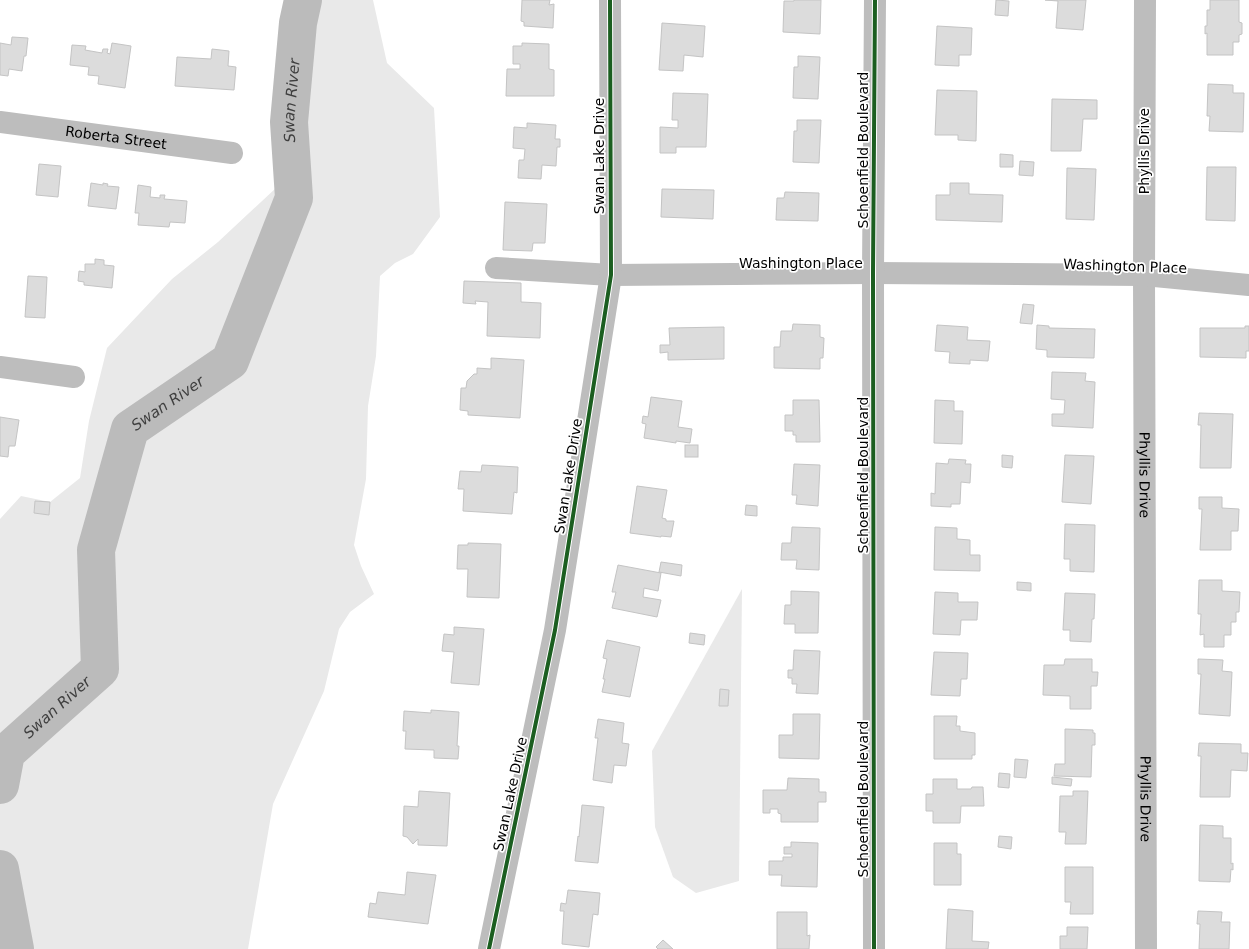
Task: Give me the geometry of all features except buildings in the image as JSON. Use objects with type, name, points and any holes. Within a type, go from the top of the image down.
[{"type":"street","name":"Swan Lake Drive","points":[[489,949],[555,630],[610,275],[610,0]]},
{"type":"street","name":"Schoenfield Boulevard","points":[[874,949],[873,273],[875,0]]},
{"type":"street","name":"Phyllis Drive","points":[[1145,0],[1144,275],[1146,949]]},
{"type":"street","name":"Roberta Street","points":[[0,122],[232,153]]},
{"type":"street","name":"Washington Place","points":[[496,268],[610,275],[873,273],[1144,275],[1249,285]]},
{"type":"street","points":[[0,367],[74,377]]},
{"type":"shaded area","points":[[318,0],[373,0],[387,63],[434,108],[440,217],[413,254],[395,263],[380,276],[376,356],[368,406],[366,479],[354,545],[361,566],[374,594],[350,612],[339,629],[324,691],[273,804],[248,949],[0,949],[0,519],[21,496],[50,502],[80,478],[89,421],[107,348],[172,279],[218,242],[277,187]]},
{"type":"shaded area","points":[[742,589],[739,881],[696,893],[673,877],[655,827],[652,751]]},
{"type":"waterway","name":"Swan River","points":[[0,785],[6,753],[100,669],[96,550],[130,429],[230,361],[294,198],[289,122],[298,23],[303,0]]},
{"type":"waterway","name":"Swan River","points":[[0,869],[15,949]]},
{"type":"cycle path","points":[[489,949],[555,630],[611,275],[610,0]]},
{"type":"cycle path","points":[[874,949],[873,273],[875,0]]}]
